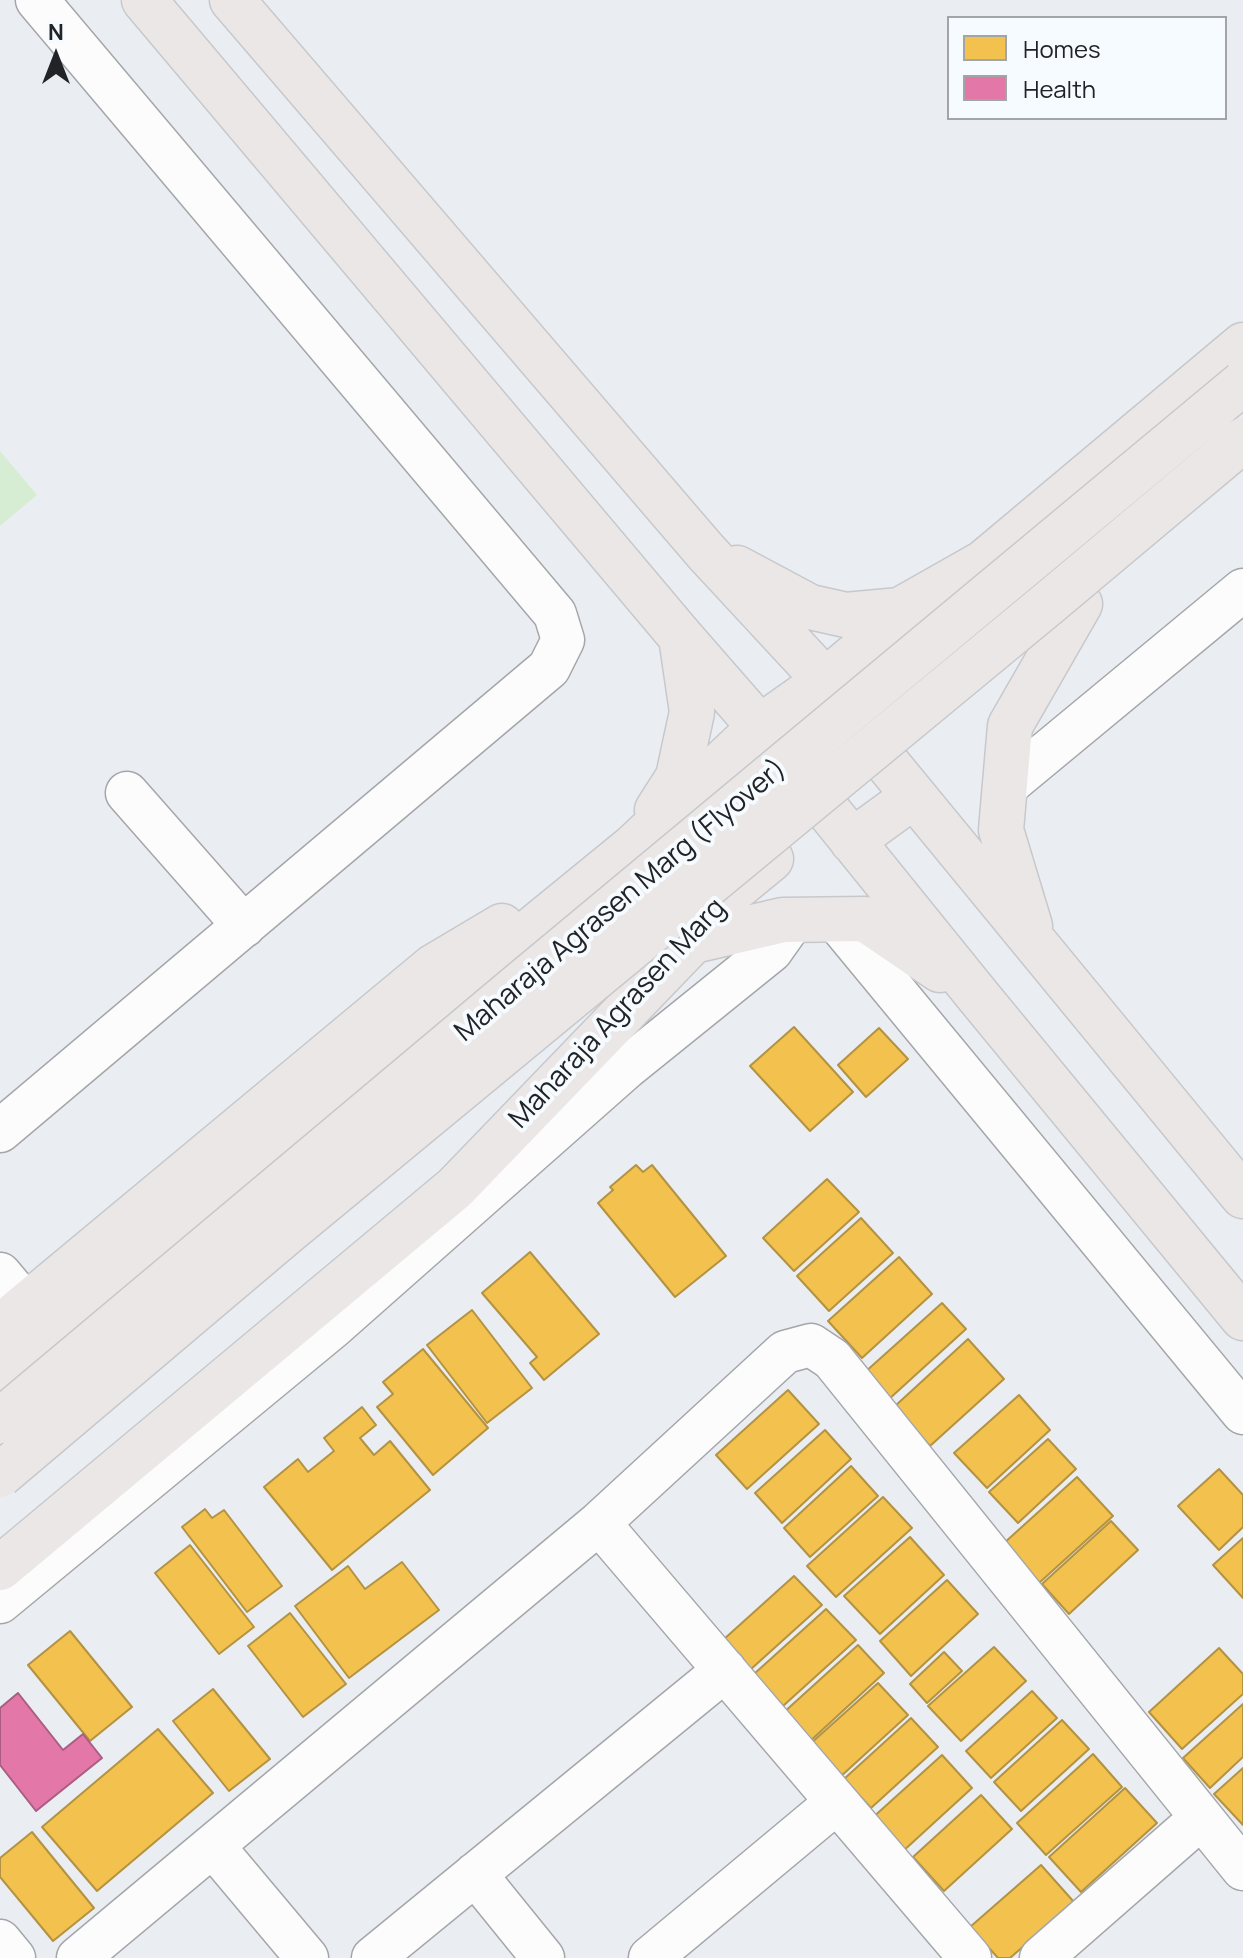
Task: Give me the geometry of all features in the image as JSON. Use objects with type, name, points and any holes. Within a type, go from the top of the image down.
[{"type":"main road","points":[[144,0],[760,727],[1243,1318]]},
{"type":"main road","points":[[232,0],[706,552],[825,681],[900,780],[1243,1196]]},
{"type":"main road","points":[[706,552],[810,607],[846,615],[900,610],[983,563],[1243,345]]},
{"type":"main road","name":"Maharaja Agrasen Marg (Flyover)","points":[[0,1421],[1243,383]]},
{"type":"main road","name":"Maharaja Agrasen Marg (Flyover)","points":[[0,1475],[286,1233],[1243,440]]},
{"type":"main road","points":[[900,780],[1080,604],[1243,468]]},
{"type":"main road","points":[[0,1375],[453,994],[633,847],[760,727],[825,681],[927,595]]},
{"type":"main road","points":[[1036,944],[1001,830],[1010,726],[1080,604]]},
{"type":"main road","points":[[9,1302],[433,967],[633,847],[678,777],[692,712],[681,637]]},
{"type":"main road","name":"Maharaja Agrasen Marg","points":[[0,1568],[455,1188],[693,941],[732,891],[840,826],[900,780]]},
{"type":"main road","points":[[0,1540],[455,1156],[693,941],[783,920],[865,919],[978,996]]},
{"type":"street","points":[[0,1131],[549,668],[563,640],[555,614],[37,0]]},
{"type":"street","points":[[1005,787],[1243,590]]},
{"type":"street","points":[[127,793],[244,926]]},
{"type":"street","points":[[0,1602],[333,1327],[626,1068],[771,951],[793,920]]},
{"type":"street","points":[[836,920],[1243,1413]]},
{"type":"street","points":[[78,1958],[599,1523],[785,1352],[811,1345],[832,1359],[1243,1869]]},
{"type":"street","points":[[599,1523],[970,1958]]},
{"type":"street","points":[[373,1958],[725,1670]]},
{"type":"street","points":[[650,1958],[837,1802]]},
{"type":"street","points":[[1041,1958],[1201,1818]]},
{"type":"street","points":[[213,1846],[307,1958]]},
{"type":"street","points":[[475,1874],[543,1958]]},
{"type":"street","points":[[0,1941],[14,1958]]},
{"type":"green space","points":[[0,451],[37,495],[0,526]]},
{"type":"building: Homes","points":[[794,1027],[853,1092],[810,1131],[750,1066]]},
{"type":"building: Homes","points":[[879,1028],[908,1059],[866,1097],[838,1065]]},
{"type":"building: Homes","points":[[636,1165],[643,1172],[652,1165],[726,1256],[675,1297],[598,1203],[613,1190],[610,1187]]},
{"type":"building: Homes","points":[[827,1179],[859,1212],[794,1271],[763,1238]]},
{"type":"building: Homes","points":[[861,1218],[893,1253],[829,1311],[797,1276]]},
{"type":"building: Homes","points":[[530,1252],[599,1334],[544,1380],[530,1363],[537,1357],[482,1293]]},
{"type":"building: Homes","points":[[899,1257],[932,1294],[862,1358],[828,1321]]},
{"type":"building: Homes","points":[[942,1303],[966,1329],[888,1400],[864,1373]]},
{"type":"building: Homes","points":[[472,1310],[532,1388],[487,1423],[427,1345]]},
{"type":"building: Homes","points":[[968,1339],[1004,1379],[930,1446],[894,1407]]},
{"type":"building: Homes","points":[[423,1349],[488,1428],[433,1475],[377,1407],[393,1394],[383,1382]]},
{"type":"building: Homes","points":[[788,1390],[819,1424],[747,1489],[716,1455]]},
{"type":"building: Homes","points":[[1019,1395],[1050,1430],[987,1488],[954,1453]]},
{"type":"building: Homes","points":[[362,1407],[376,1425],[360,1438],[374,1455],[390,1441],[430,1490],[332,1570],[264,1487],[298,1459],[308,1472],[334,1451],[324,1438]]},
{"type":"building: Homes","points":[[825,1430],[851,1459],[782,1523],[755,1493]]},
{"type":"building: Homes","points":[[1048,1439],[1076,1469],[1018,1523],[989,1492]]},
{"type":"building: Homes","points":[[851,1466],[878,1496],[810,1557],[784,1528]]},
{"type":"building: Homes","points":[[1219,1469],[1243,1495],[1243,1527],[1219,1550],[1178,1506]]},
{"type":"building: Homes","points":[[1077,1477],[1113,1516],[1039,1583],[1003,1544]]},
{"type":"building: Homes","points":[[883,1497],[912,1528],[836,1597],[807,1566]]},
{"type":"building: Homes","points":[[205,1509],[212,1518],[224,1510],[282,1586],[247,1612],[182,1527]]},
{"type":"building: Homes","points":[[1111,1521],[1138,1550],[1069,1614],[1042,1584]]},
{"type":"building: Homes","points":[[910,1537],[944,1575],[880,1634],[844,1596]]},
{"type":"building: Homes","points":[[1243,1538],[1243,1598],[1213,1565]]},
{"type":"building: Homes","points":[[190,1545],[254,1627],[219,1654],[155,1573]]},
{"type":"building: Homes","points":[[402,1562],[439,1610],[349,1678],[295,1606],[348,1566],[365,1589]]},
{"type":"building: Homes","points":[[794,1576],[822,1605],[750,1670],[723,1640]]},
{"type":"building: Homes","points":[[947,1580],[978,1614],[911,1676],[880,1641]]},
{"type":"building: Homes","points":[[826,1609],[856,1640],[783,1706],[754,1674]]},
{"type":"building: Homes","points":[[290,1613],[346,1684],[303,1717],[248,1646]]},
{"type":"building: Homes","points":[[70,1631],[132,1707],[90,1741],[28,1665]]},
{"type":"building: Homes","points":[[858,1645],[884,1673],[808,1743],[782,1714]]},
{"type":"building: Homes","points":[[994,1647],[1026,1681],[961,1741],[928,1706]]},
{"type":"building: Homes","points":[[1219,1648],[1243,1674],[1243,1694],[1182,1749],[1149,1712]]},
{"type":"building: Homes","points":[[944,1652],[962,1671],[927,1703],[910,1684]]},
{"type":"building: Homes","points":[[878,1683],[908,1715],[839,1778],[809,1745]]},
{"type":"building: Homes","points":[[213,1689],[270,1759],[229,1791],[173,1721]]},
{"type":"building: Homes","points":[[1032,1691],[1057,1718],[991,1778],[966,1751]]},
{"type":"building: Homes","points":[[1243,1704],[1243,1757],[1210,1788],[1183,1758]]},
{"type":"building: Homes","points":[[911,1718],[938,1747],[871,1808],[844,1779]]},
{"type":"building: Homes","points":[[1062,1720],[1089,1749],[1021,1811],[994,1782]]},
{"type":"building: Homes","points":[[158,1729],[213,1793],[97,1891],[42,1827]]},
{"type":"building: Homes","points":[[1093,1754],[1122,1787],[1046,1855],[1017,1823]]},
{"type":"building: Homes","points":[[942,1755],[972,1788],[901,1853],[870,1820]]},
{"type":"building: Homes","points":[[1243,1768],[1243,1825],[1214,1794]]},
{"type":"building: Homes","points":[[1125,1788],[1157,1823],[1081,1892],[1049,1857]]},
{"type":"building: Homes","points":[[981,1795],[1012,1829],[944,1891],[913,1857]]},
{"type":"building: Homes","points":[[32,1832],[94,1908],[53,1941],[0,1877],[0,1858]]},
{"type":"building: Homes","points":[[1041,1865],[1074,1902],[1010,1958],[998,1958],[970,1927]]},
{"type":"building: Health","points":[[18,1693],[63,1750],[83,1734],[102,1758],[36,1811],[0,1765],[0,1708]]}]
